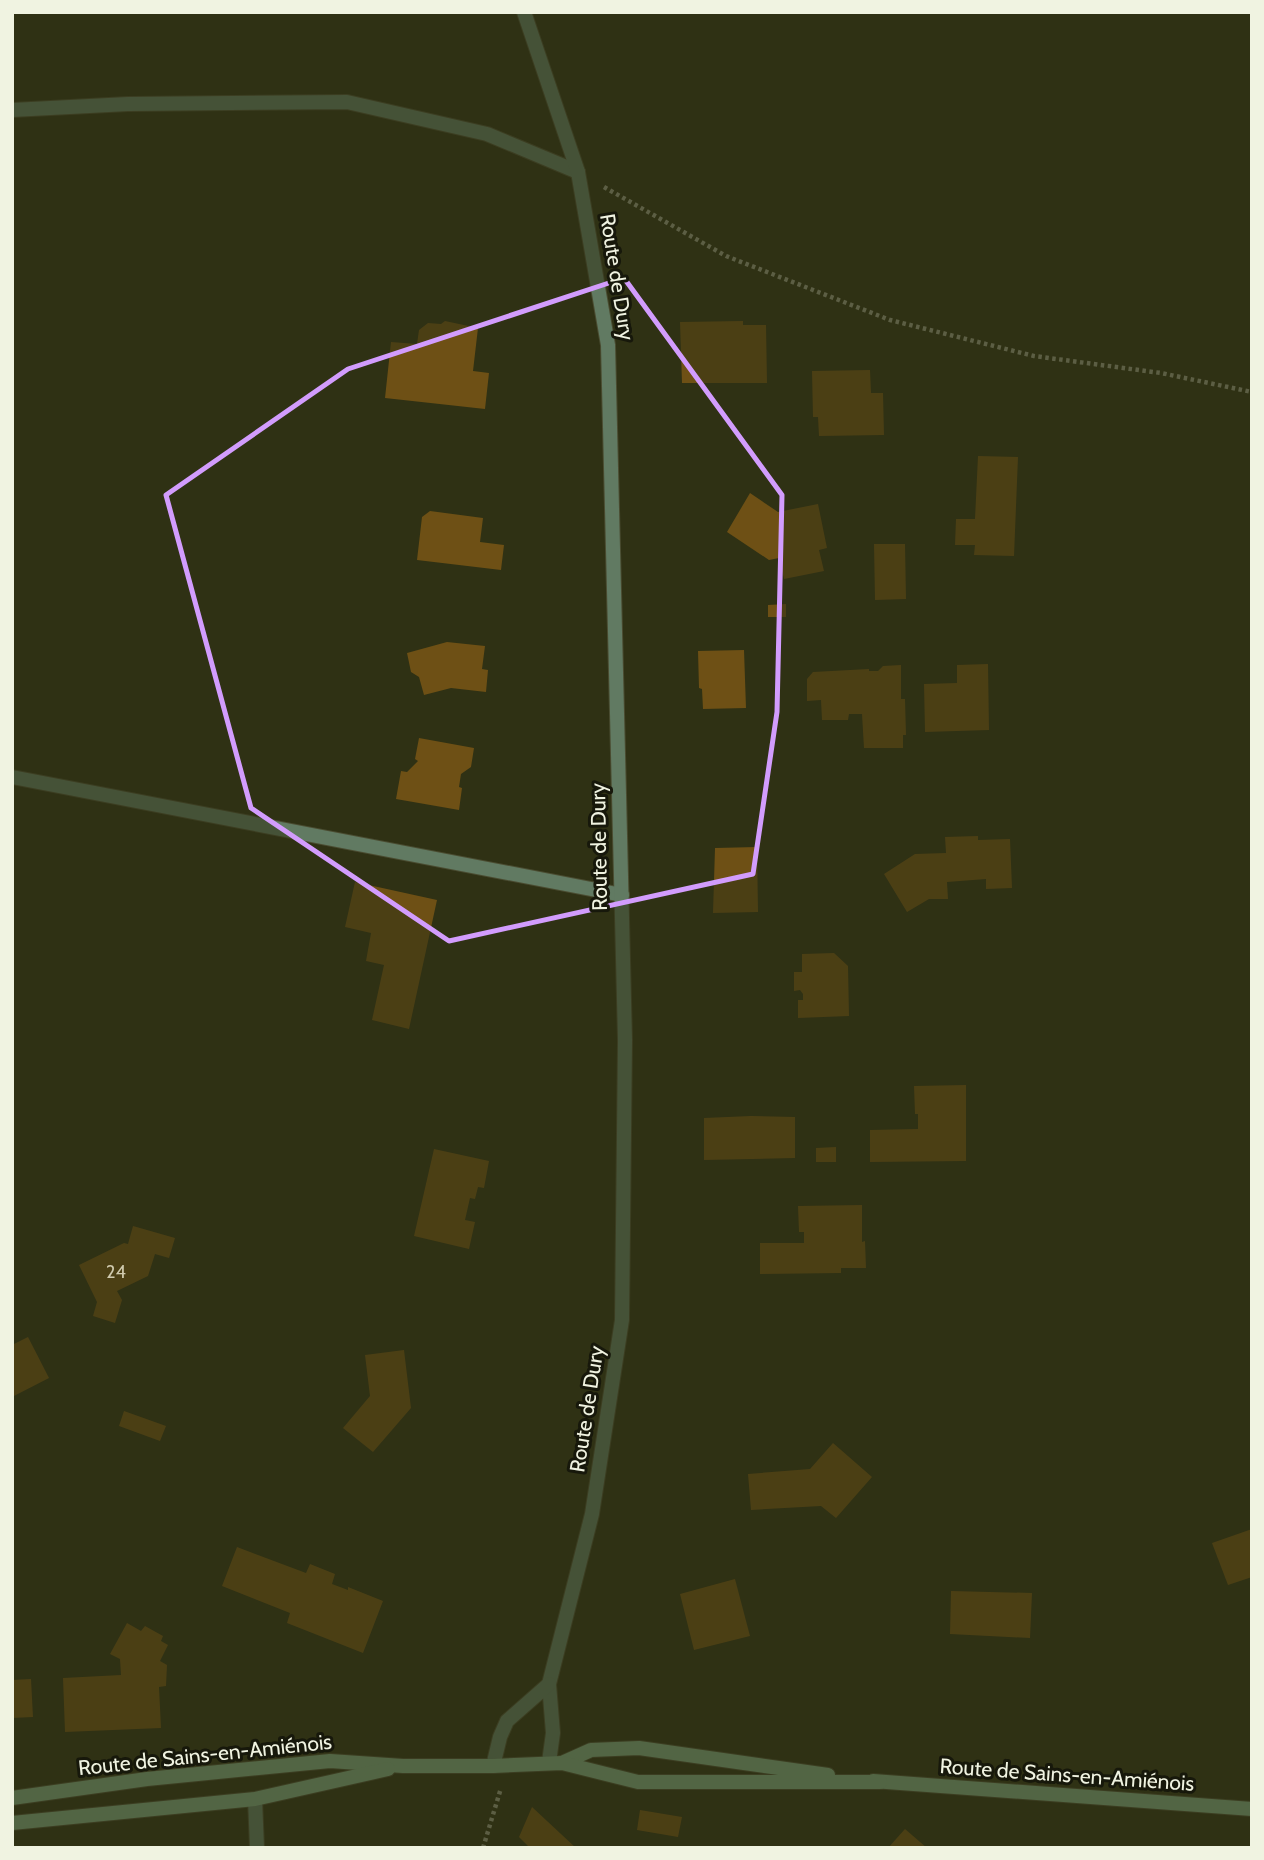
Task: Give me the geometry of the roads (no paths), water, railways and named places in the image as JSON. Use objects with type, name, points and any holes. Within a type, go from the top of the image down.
[{"type":"main road","name":"Route de Sains-en-Amiénois","points":[[12,1798],[147,1779],[330,1761],[403,1766],[509,1766],[555,1763],[591,1750],[639,1748],[880,1782],[1252,1809]]},
{"type":"main road","name":"Route de Sains-en-Amiénois","points":[[555,1763],[638,1782],[880,1782]]},
{"type":"main road","name":"Route de Sains-en-Amiénois","points":[[12,1823],[255,1799],[403,1766]]},
{"type":"street","name":"Route de Dury","points":[[524,13],[578,172],[608,345],[625,1040],[622,1320],[592,1514],[549,1684],[555,1763]]},
{"type":"street","points":[[12,110],[128,104],[347,102],[487,134],[578,172]]},
{"type":"street","points":[[12,777],[622,895]]},
{"type":"street","points":[[493,1766],[500,1737],[508,1721],[549,1684]]},
{"type":"street","points":[[255,1799],[257,1848]]}]
